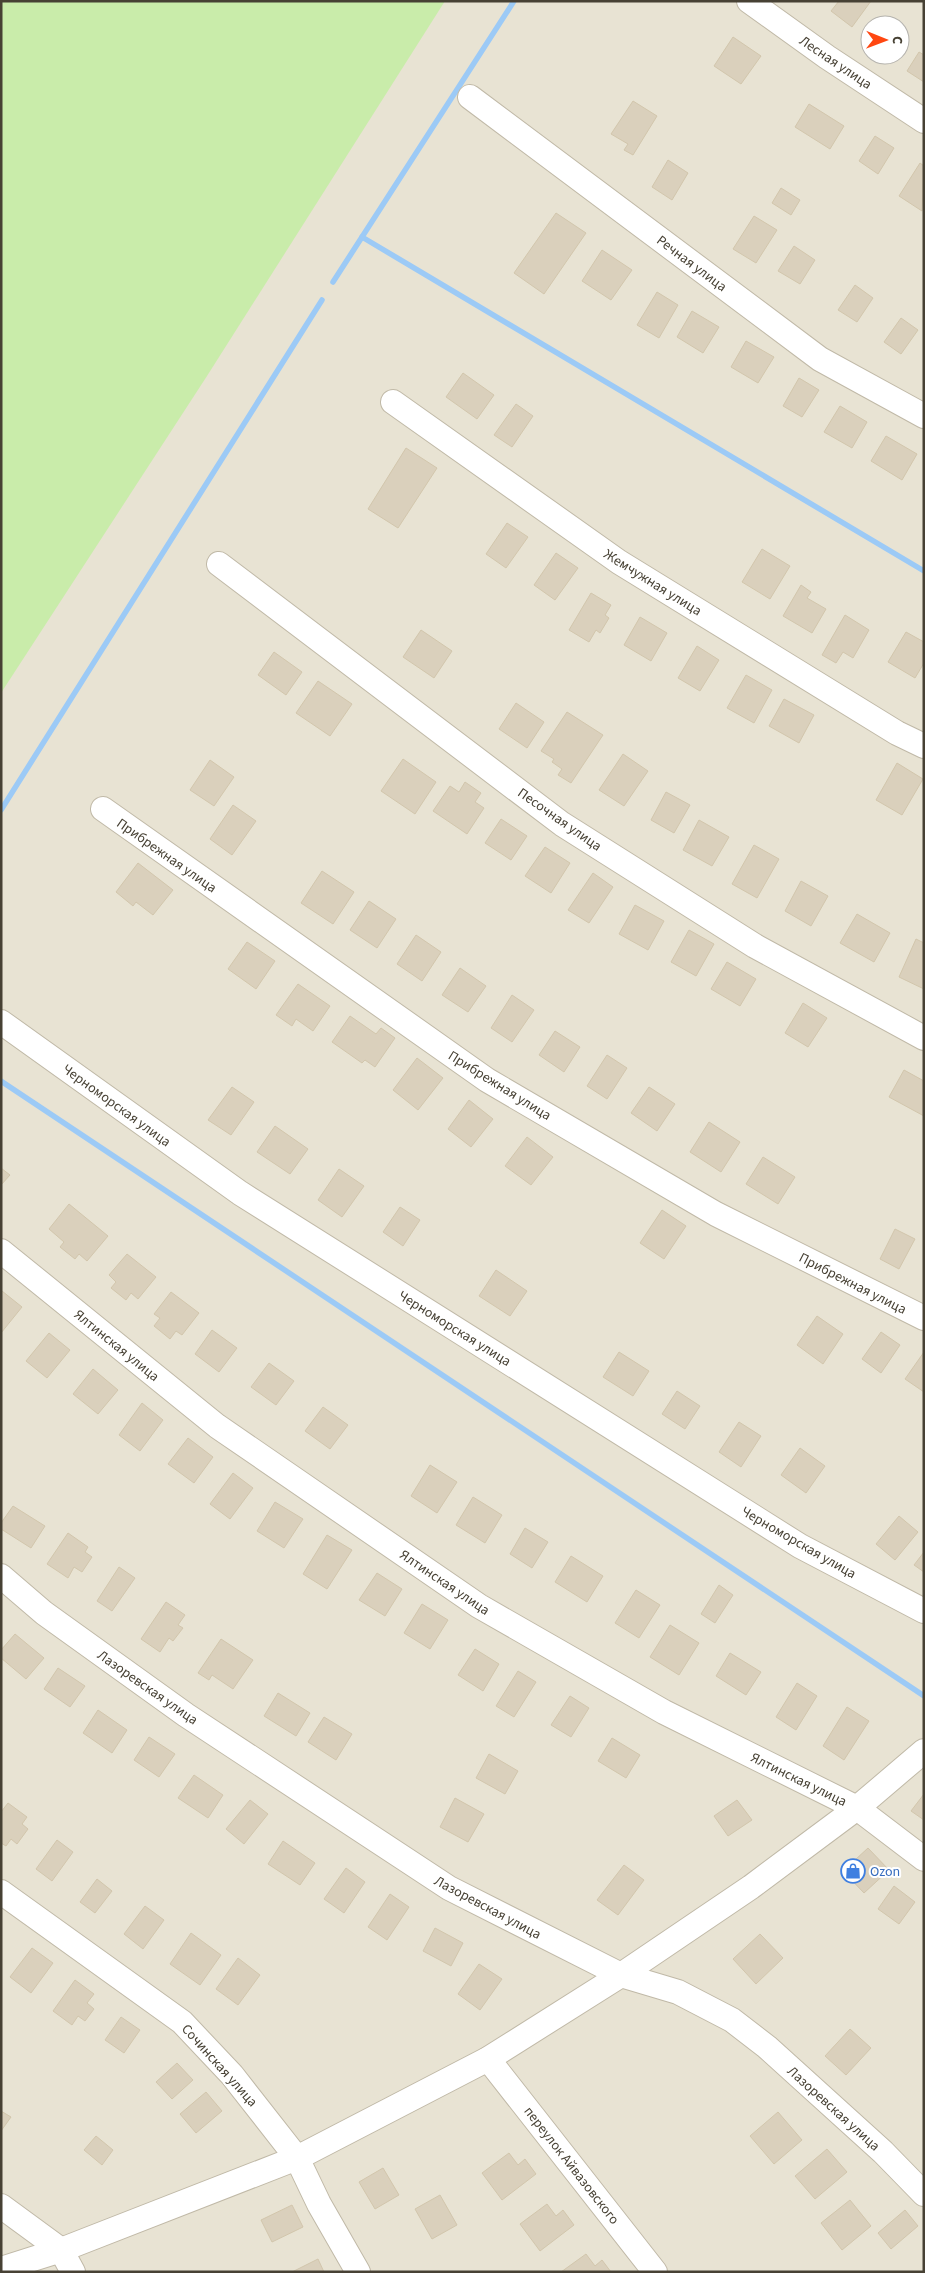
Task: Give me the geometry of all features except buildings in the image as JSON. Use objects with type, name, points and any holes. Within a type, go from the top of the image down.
[{"type":"street","name":"Лесная улица","points":[[749,1],[827,57],[924,121]]},
{"type":"street","name":"Речная улица","points":[[470,97],[820,359],[924,416]]},
{"type":"street","name":"Жемчужная улица","points":[[393,402],[619,562],[897,733],[924,746]]},
{"type":"street","name":"Песочная улица","points":[[219,564],[562,824],[755,946],[924,1038]]},
{"type":"street","name":"Прибрежная улица","points":[[103,809],[487,1080],[716,1214],[924,1318]]},
{"type":"street","name":"Черноморская улица","points":[[1,1022],[240,1193],[800,1546],[924,1611]]},
{"type":"street","name":"Ялтинская улица","points":[[1,1251],[217,1426],[479,1606],[664,1712],[857,1808],[924,1859]]},
{"type":"street","name":"Лазоревская улица","points":[[1,1576],[44,1613],[186,1715],[449,1888],[621,1975],[678,1992],[732,2020],[767,2047],[876,2145],[924,2194]]},
{"type":"street","points":[[1,2269],[61,2250],[297,2158],[488,2058],[621,1975],[751,1887],[857,1808],[924,1751]]},
{"type":"street","name":"Сочинская улица","points":[[1,1892],[182,2022],[232,2074],[297,2158],[319,2204],[358,2272]]},
{"type":"street","name":"переулок Айвазовского","points":[[488,2058],[655,2272]]},
{"type":"street","points":[[1,2206],[61,2250],[72,2272]]},
{"type":"shaded area","points":[[1,1],[924,1],[924,2272],[1,2272]]},
{"type":"green space","points":[[1,1],[445,1],[207,376],[1,693]]},
{"type":"waterway","points":[[514,1],[362,237],[924,571]]},
{"type":"waterway","points":[[333,282],[362,237]]},
{"type":"waterway","points":[[1,810],[322,300]]},
{"type":"waterway","points":[[1,1081],[924,1696]]},
{"type":"place","name":"Ozon","points":[[853,1871]]}]
